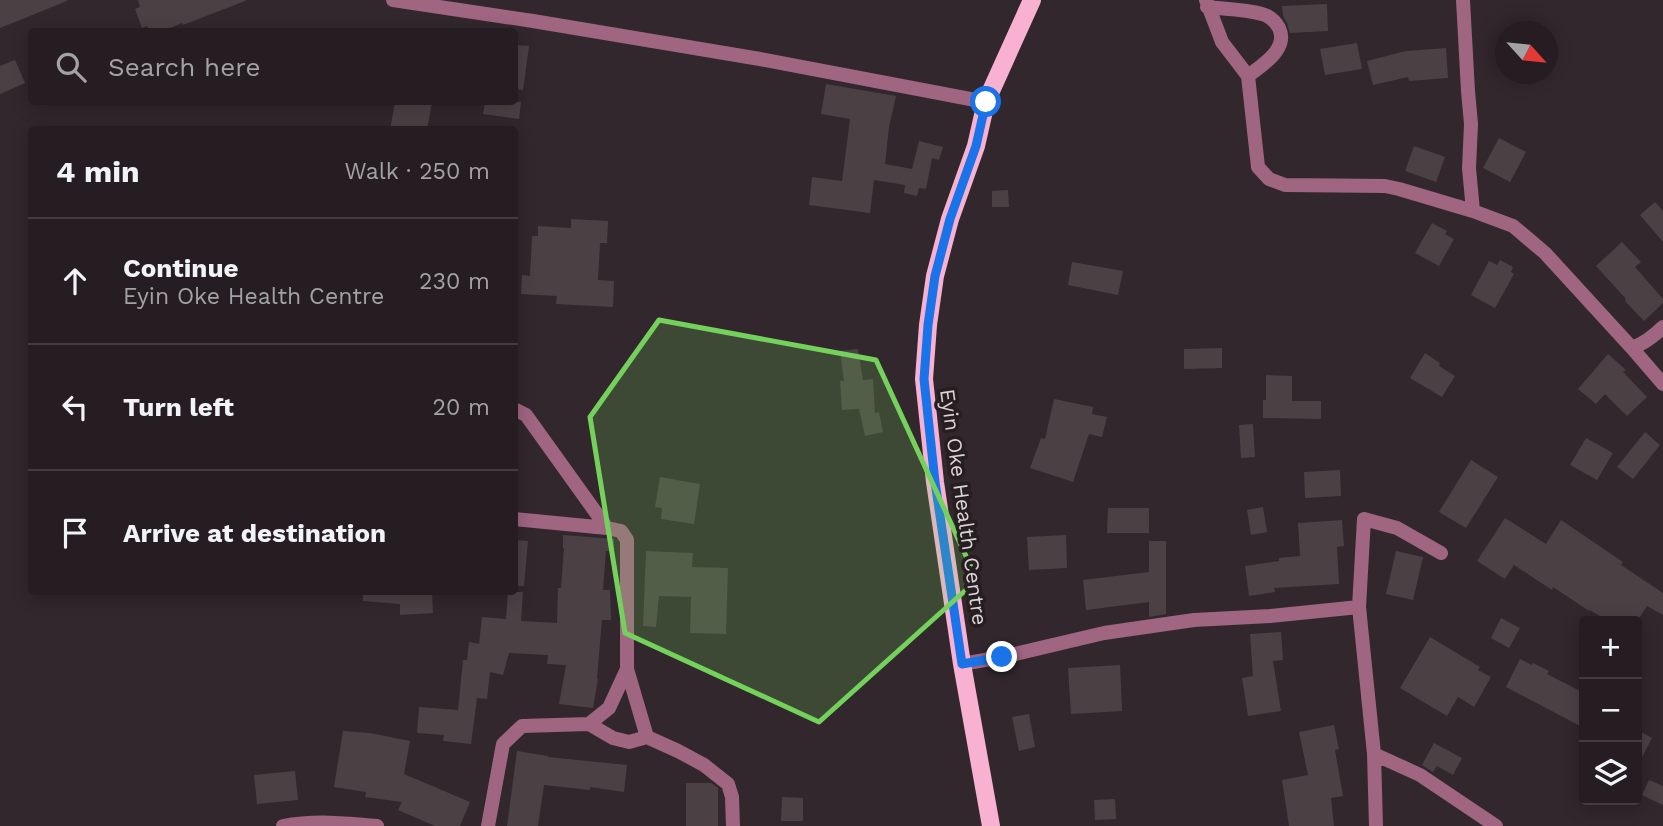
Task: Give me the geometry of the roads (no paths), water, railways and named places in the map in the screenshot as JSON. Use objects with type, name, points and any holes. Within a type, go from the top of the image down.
[{"type":"main road","name":"Eyin Oke Health Centre","points":[[991,826],[962,664],[935,482],[924,379],[935,276],[950,219],[976,146],[986,102],[1032,0]]},
{"type":"street","points":[[393,0],[760,59],[986,102]]},
{"type":"street","points":[[1464,0],[1471,124],[1469,167],[1473,211]]},
{"type":"street","points":[[1206,3],[1264,15],[1274,20],[1281,32],[1280,47],[1248,76]]},
{"type":"street","points":[[1206,3],[1222,43],[1248,76],[1258,167],[1269,179],[1285,185],[1399,188],[1513,226],[1545,253],[1663,384]]},
{"type":"street","points":[[1632,348],[1653,338],[1663,327]]},
{"type":"street","points":[[518,411],[526,415],[607,528]]},
{"type":"street","points":[[518,519],[607,528],[621,531],[627,540],[627,669],[648,737]]},
{"type":"street","points":[[1376,826],[1374,754],[1359,607],[1364,519],[1396,528],[1441,553]]},
{"type":"street","points":[[962,664],[1104,633],[1194,620],[1359,607]]},
{"type":"street","points":[[589,724],[608,708],[627,669]]},
{"type":"street","points":[[488,826],[503,744],[522,726],[589,724],[613,738],[629,742],[648,737],[704,765],[727,784],[732,797],[733,826]]},
{"type":"street","points":[[1374,754],[1420,775],[1496,826]]},
{"type":"street","points":[[283,826],[338,822],[377,826]]}]
